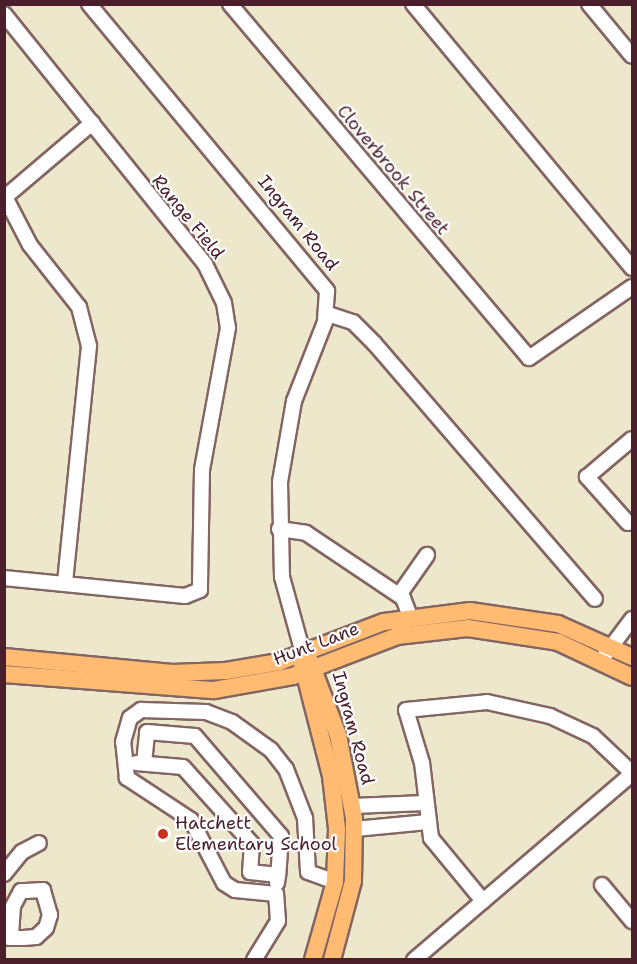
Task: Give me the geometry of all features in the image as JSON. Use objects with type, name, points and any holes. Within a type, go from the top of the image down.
[{"type":"main road","name":"Hunt Lane","points":[[4,657],[198,673],[264,666],[410,616],[470,611],[520,615],[607,652],[633,676]]},
{"type":"main road","name":"Hunt Lane","points":[[4,674],[189,691],[244,687],[309,670],[381,640],[450,628],[538,636],[633,657]]},
{"type":"main road","name":"Ingram Road","points":[[303,654],[353,806],[355,829],[350,901],[332,960]]},
{"type":"main road","name":"Ingram Road","points":[[309,670],[334,794],[335,882],[314,960]]},
{"type":"main road","points":[[324,960],[341,900],[335,882]]},
{"type":"street","name":"Ingram Road","points":[[89,4],[320,278],[329,298],[328,314],[289,422],[279,529],[282,577],[303,654]]},
{"type":"street","name":"Cloverbrook Street","points":[[230,4],[529,358],[633,286]]},
{"type":"street","points":[[413,4],[633,268]]},
{"type":"street","points":[[589,4],[633,56]]},
{"type":"street","name":"Range Field","points":[[4,14],[205,264],[224,303],[226,356],[207,424],[202,470],[201,590],[185,596],[65,584]]},
{"type":"street","points":[[4,578],[65,584],[89,346],[79,307],[30,245],[5,197],[92,123]]},
{"type":"street","points":[[328,314],[353,322],[374,344],[595,599]]},
{"type":"street","points":[[628,523],[587,477],[633,439]]},
{"type":"street","points":[[279,529],[306,533],[399,595],[410,616]]},
{"type":"street","points":[[399,595],[427,555]]},
{"type":"street","points":[[607,652],[633,619]]},
{"type":"street","points":[[414,960],[633,774],[593,736],[550,716],[487,702],[406,710],[422,763],[428,822],[438,849],[483,901]]},
{"type":"street","points":[[276,894],[235,890],[224,883],[191,820],[127,778],[125,763],[130,718],[141,710],[206,712],[232,722],[271,750],[286,769],[305,818],[308,872],[335,882]]},
{"type":"street","points":[[144,763],[147,732],[195,736],[281,836],[276,894],[278,921],[254,960]]},
{"type":"street","points":[[125,763],[183,767],[252,844],[250,872],[278,875]]},
{"type":"street","points":[[353,806],[425,803]]},
{"type":"street","points":[[398,804],[400,824]]},
{"type":"street","points":[[355,829],[428,822]]},
{"type":"street","points":[[4,874],[22,852],[39,843]]},
{"type":"street","points":[[602,885],[633,921]]},
{"type":"place","name":"Hatchett Elementary School","points":[[163,834]]}]
